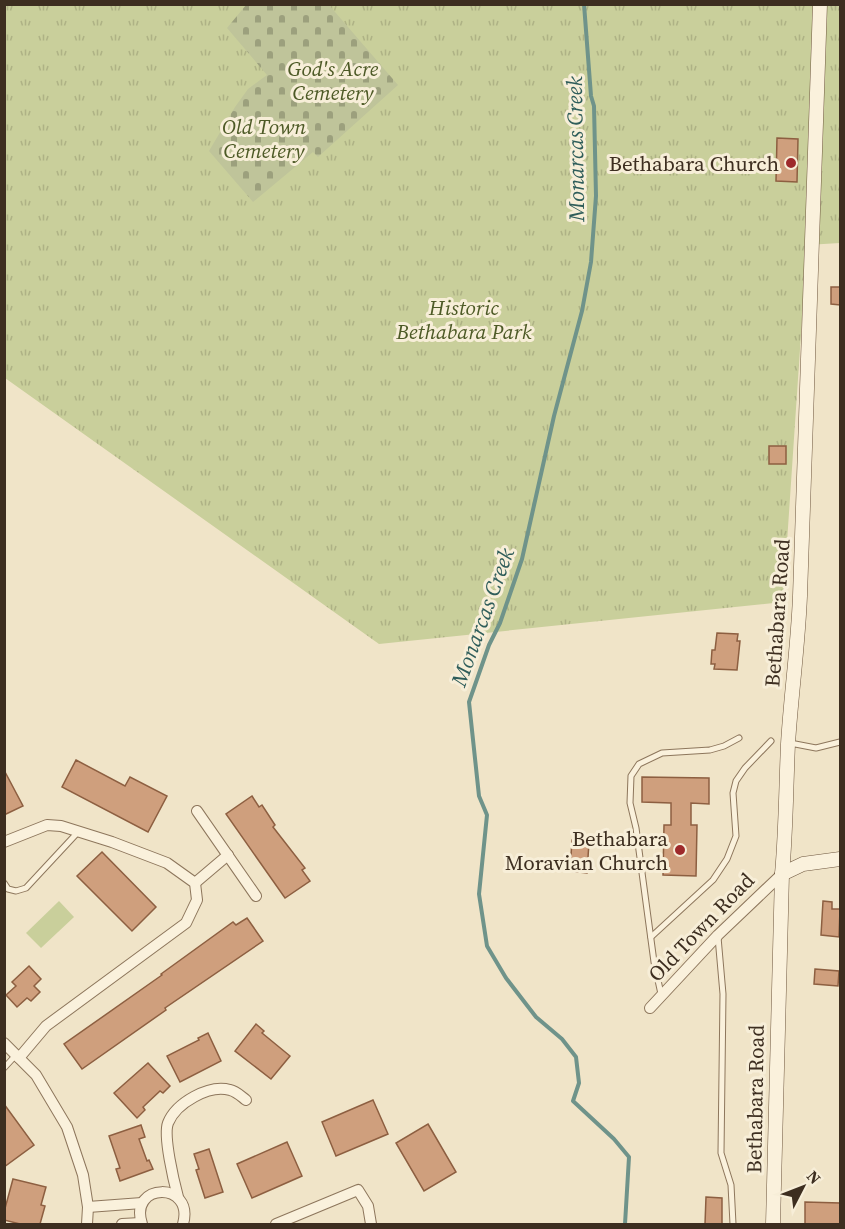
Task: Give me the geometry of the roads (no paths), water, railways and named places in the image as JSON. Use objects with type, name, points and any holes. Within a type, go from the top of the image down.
[{"type":"street","name":"Bethabara Road","points":[[773,1224],[782,874],[788,743],[798,648],[820,4]]},
{"type":"street","points":[[197,811],[256,896]]},
{"type":"street","points":[[4,842],[47,825],[79,831],[168,863],[195,883],[197,900],[186,923],[46,1026],[17,1057]]},
{"type":"street","points":[[195,883],[228,855]]},
{"type":"street","points":[[782,874],[803,864],[840,859]]},
{"type":"street","name":"Old Town Road","points":[[650,1008],[718,935],[782,874]]},
{"type":"street","points":[[4,1043],[36,1075],[67,1126],[84,1175],[88,1207],[87,1224]]},
{"type":"street","points":[[183,1224],[185,1216],[178,1197],[167,1142],[168,1123],[183,1103],[207,1090],[231,1090],[246,1100]]},
{"type":"street","points":[[276,1224],[358,1190],[368,1206],[371,1224]]},
{"type":"street","points":[[122,1224],[141,1224],[139,1213],[142,1203],[149,1196],[158,1192],[169,1192],[178,1197]]},
{"type":"street","points":[[88,1207],[142,1203]]},
{"type":"lane","points":[[662,996],[651,937],[636,828],[630,803],[631,776],[639,764],[662,753],[710,750],[740,738]]},
{"type":"lane","points":[[651,937],[713,880],[727,859],[736,836],[733,793],[736,781],[771,741]]},
{"type":"lane","points":[[788,743],[816,748],[840,742]]},
{"type":"lane","points":[[4,883],[8,889],[16,891],[26,888],[79,831]]},
{"type":"lane","points":[[718,935],[723,994],[721,1153],[731,1185],[733,1224]]},
{"type":"lane","points":[[4,1068],[17,1057]]},
{"type":"waterway","name":"Monarcas Creek","points":[[584,4],[591,96],[594,106],[596,196],[591,262],[582,311],[554,416],[522,559],[469,702],[479,796],[487,815],[479,894],[487,946],[506,978],[536,1017],[562,1039],[576,1057],[579,1083],[573,1101],[614,1139],[629,1157],[625,1224]]},
{"type":"place","name":"Bethabara Church","points":[[791,163]]},
{"type":"place","name":"Bethabara Moravian Church","points":[[680,850]]},
{"type":"park label","name":"God's Acre Cemetery","points":[[333,80]]},
{"type":"park label","name":"Old Town Cemetery","points":[[264,138]]},
{"type":"park label","name":"Historic Bethabara Park","points":[[464,319]]}]
